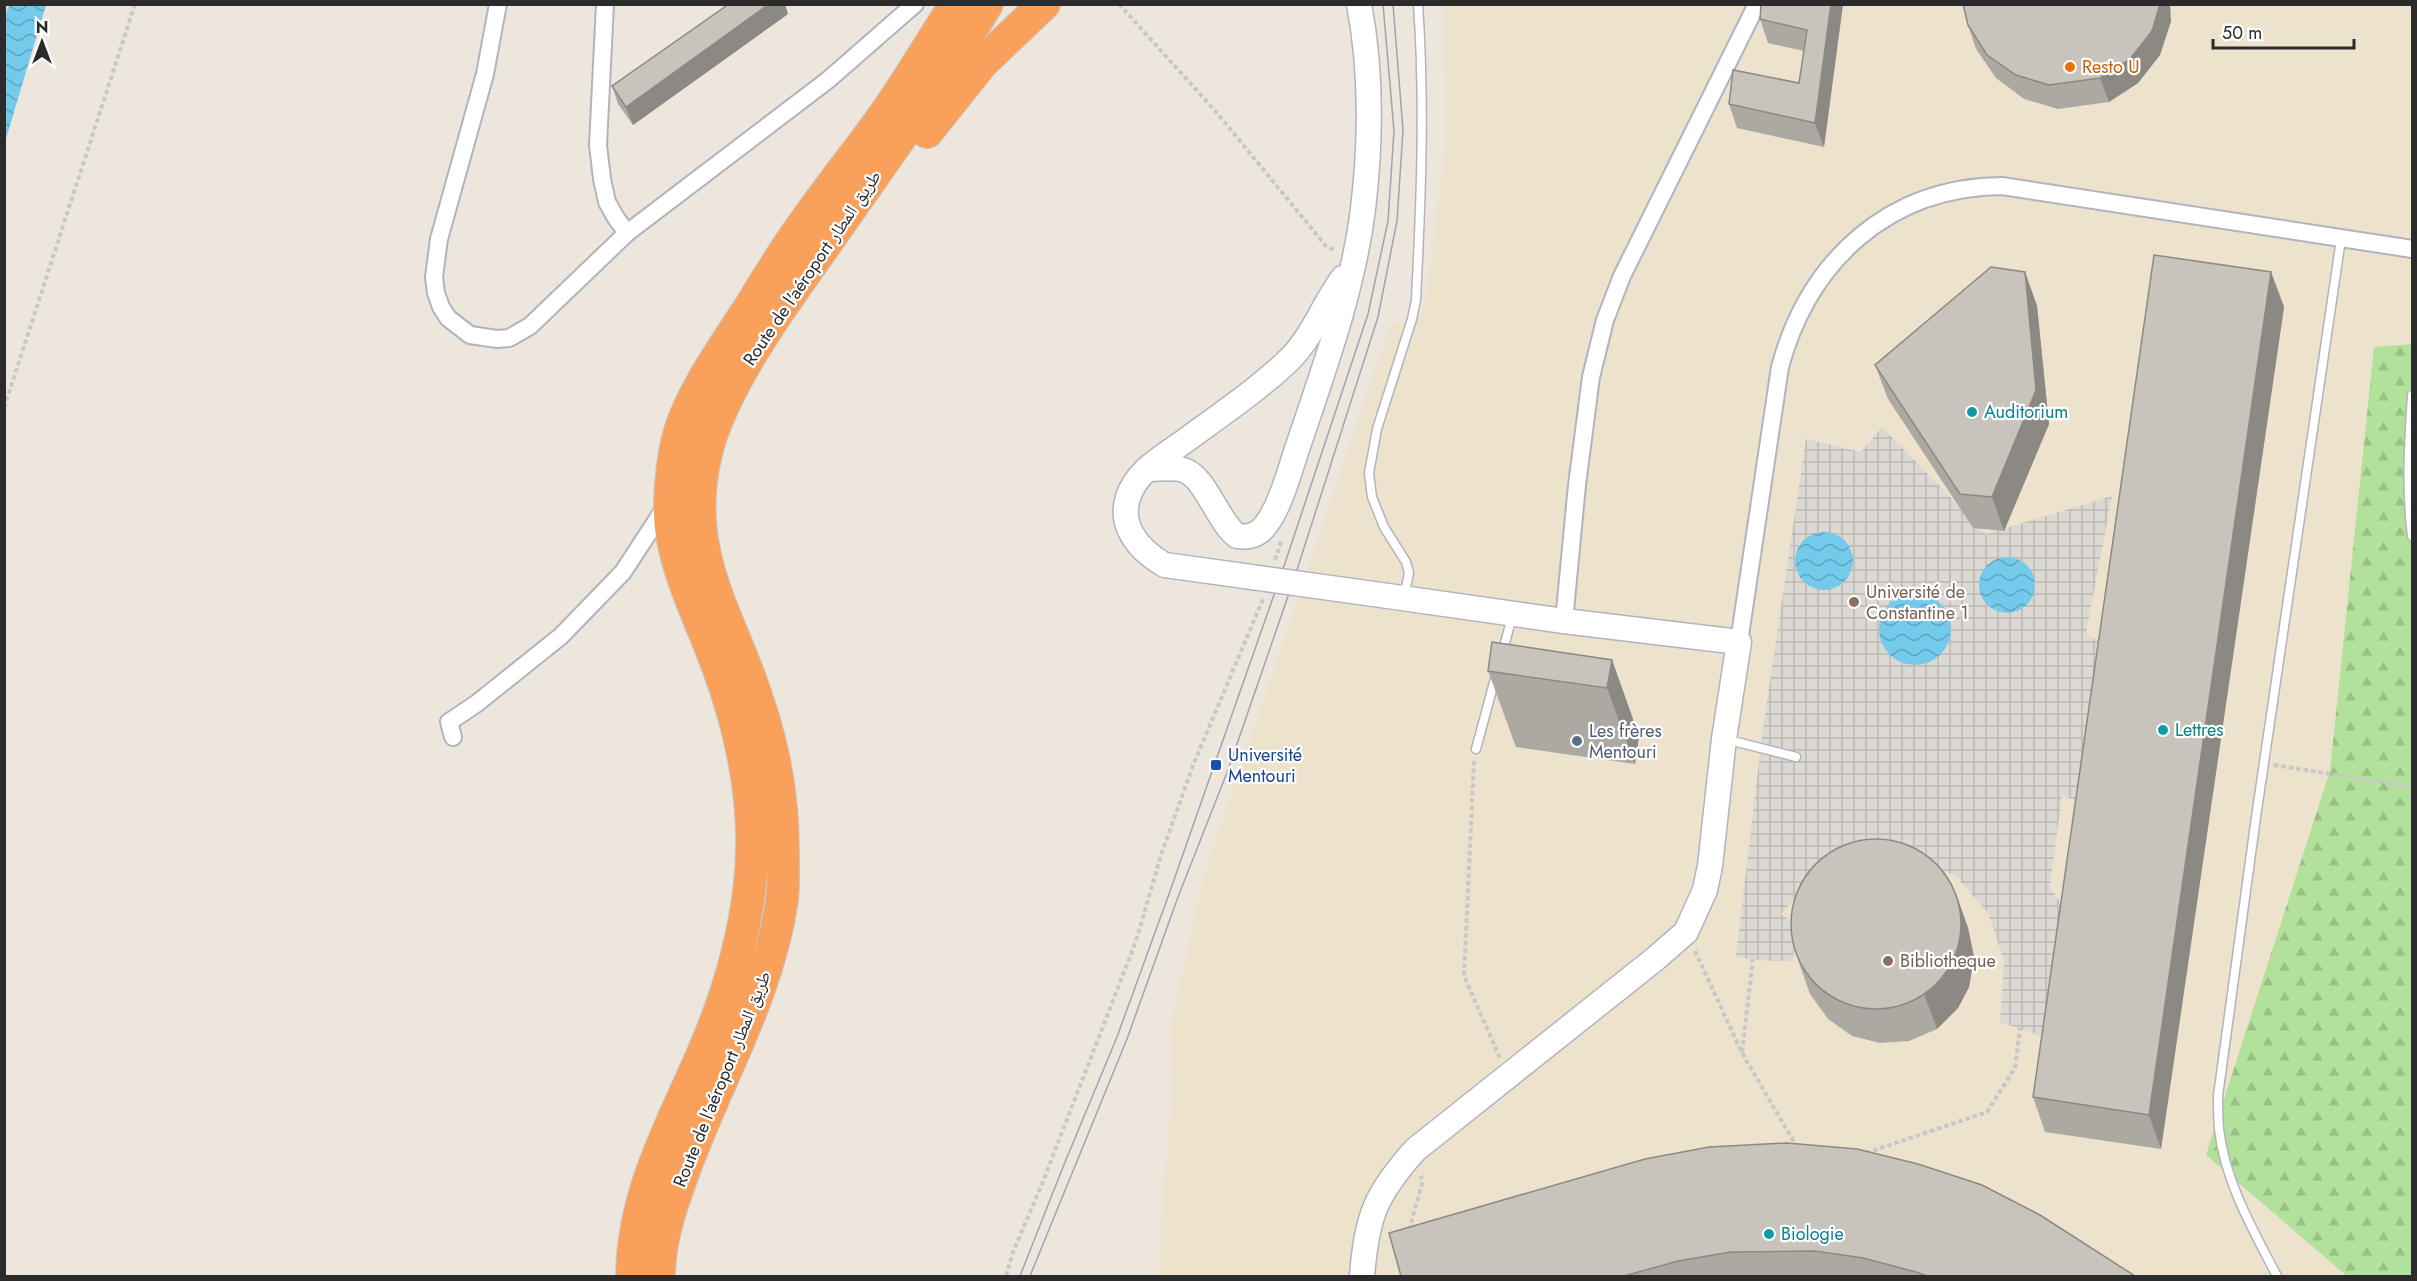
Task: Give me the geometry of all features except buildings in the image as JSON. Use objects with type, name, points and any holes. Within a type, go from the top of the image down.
[{"type":"highway","name":"Route de l'aéroport طريق المطار","points":[[632,1276],[637,1221],[644,1194],[664,1140],[705,1049],[724,994],[738,952],[750,887],[750,793],[741,739],[717,663],[702,632],[682,575],[671,533],[674,458],[681,429],[716,360],[792,241],[882,118],[956,4]]},
{"type":"highway","name":"Route de l'aéroport طريق المطار","points":[[659,1276],[664,1231],[674,1196],[699,1128],[763,982],[778,929],[783,889],[780,784],[771,741],[750,677],[713,584],[703,549],[699,492],[707,450],[728,396],[780,309],[873,177],[987,4]]},
{"type":"highway","points":[[728,396],[758,368],[783,338],[937,118],[982,63],[1044,4]]},
{"type":"street","points":[[498,4],[485,74],[439,239],[434,277],[436,293],[448,318],[470,335],[482,338],[509,338],[538,320],[627,233],[828,80],[915,4]]},
{"type":"street","points":[[604,4],[598,145],[607,202],[627,233]]},
{"type":"street","points":[[1147,469],[1181,469],[1192,473],[1227,527],[1237,536],[1253,535],[1264,528],[1274,512],[1291,468],[1355,262],[1363,207],[1370,94],[1359,4]]},
{"type":"street","points":[[1564,621],[1577,485],[1591,377],[1605,320],[1622,276],[1757,4]]},
{"type":"street","points":[[1362,1276],[1364,1249],[1376,1204],[1385,1186],[1418,1146],[1656,959],[1686,932],[1705,890],[1710,866],[1724,739],[1780,367],[1797,316],[1824,274],[1846,249],[1871,227],[1932,197],[1977,186],[2002,186],[2412,249]]},
{"type":"street","points":[[1355,262],[1334,290],[1302,345],[1291,358],[1250,392],[1147,469],[1131,489],[1127,520],[1134,541],[1149,556],[1165,565],[1564,621],[1739,642]]},
{"type":"street","points":[[453,737],[449,722],[476,704],[561,636],[623,572],[671,498]]},
{"type":"lane","points":[[1396,597],[1409,573],[1406,562],[1384,527],[1372,497],[1369,473],[1377,429],[1409,330],[1416,300],[1422,155],[1422,73],[1418,4]]},
{"type":"lane","points":[[2277,1276],[2235,1190],[2219,1130],[2218,1096],[2341,239]]},
{"type":"lane","points":[[2412,395],[2407,469],[2412,536]]},
{"type":"lane","points":[[1501,658],[1513,614]]},
{"type":"lane","points":[[1476,748],[1498,670]]},
{"type":"lane","points":[[1724,739],[1796,757]]},
{"type":"path","points":[[4,408],[135,4]]},
{"type":"path","points":[[1119,4],[1216,113],[1326,246],[1355,262]]},
{"type":"path","points":[[1275,563],[1284,532]]},
{"type":"path","points":[[1006,1276],[1013,1252],[1136,941],[1162,852],[1194,763],[1265,594]]},
{"type":"path","points":[[1476,748],[1473,763],[1464,976],[1507,1075]]},
{"type":"path","points":[[2264,763],[2412,787]]},
{"type":"path","points":[[1686,932],[1742,1053],[1799,1150],[1788,1151]]},
{"type":"path","points":[[1742,1053],[1753,959]]},
{"type":"path","points":[[1855,1156],[1987,1112],[2015,1068],[2020,1029]]},
{"type":"path","points":[[1408,1237],[1422,1185],[1418,1146]]},
{"type":"shaded area","name":"Université de Constantine 1","points":[[1444,5],[2412,5],[2412,1276],[1159,1276],[1160,1236],[1173,1084],[1170,1027],[1203,879],[1390,325],[1419,318],[1425,302],[1446,143]]},
{"type":"shaded area","points":[[1882,427],[1986,534],[2112,496],[2086,633],[2114,652],[2092,808],[2062,795],[2050,886],[2075,927],[2058,1042],[2000,1022],[2004,961],[1988,913],[1955,875],[1934,868],[1814,875],[1781,914],[1797,926],[1793,961],[1767,961],[1736,957],[1763,728],[1806,439],[1861,452]]},
{"type":"green space","points":[[2412,344],[2412,1276],[2347,1276],[2206,1155],[2330,771],[2374,347]]},
{"type":"water","points":[[9,5],[46,5],[5,142],[4,19]]},
{"type":"water","points":[[1824,532],[1835,534],[1848,545],[1853,561],[1851,572],[1840,585],[1824,590],[1813,588],[1800,577],[1795,561],[1797,550],[1808,537]]},
{"type":"water","points":[[2007,557],[2018,559],[2027,565],[2033,574],[2035,585],[2033,596],[2027,605],[2018,611],[2007,613],[1996,611],[1987,605],[1981,596],[1979,585],[1981,574],[1987,565],[1996,559]]},
{"type":"water","points":[[1915,593],[1935,599],[1945,609],[1951,629],[1945,649],[1935,659],[1915,665],[1895,659],[1885,649],[1879,629],[1885,609],[1895,599]]},
{"type":"tram line","points":[[1020,1276],[1117,1037],[1169,894],[1282,572],[1368,314],[1388,221],[1394,131],[1383,4]]},
{"type":"tram line","points":[[1030,1276],[1127,1039],[1178,897],[1228,770],[1295,576],[1378,317],[1397,221],[1403,130],[1393,4]]},
{"type":"place","name":"Resto U","points":[[2070,67]]},
{"type":"place","name":"Auditorium","points":[[1972,412]]},
{"type":"place","name":"Université de Constantine 1","points":[[1854,602]]},
{"type":"place","name":"Lettres","points":[[2163,730]]},
{"type":"place","name":"Les frères Mentouri","points":[[1577,741]]},
{"type":"place","name":"Université Mentouri","points":[[1216,765]]},
{"type":"place","name":"Bibliotheque","points":[[1888,961]]},
{"type":"place","name":"Biologie","points":[[1769,1234]]}]
